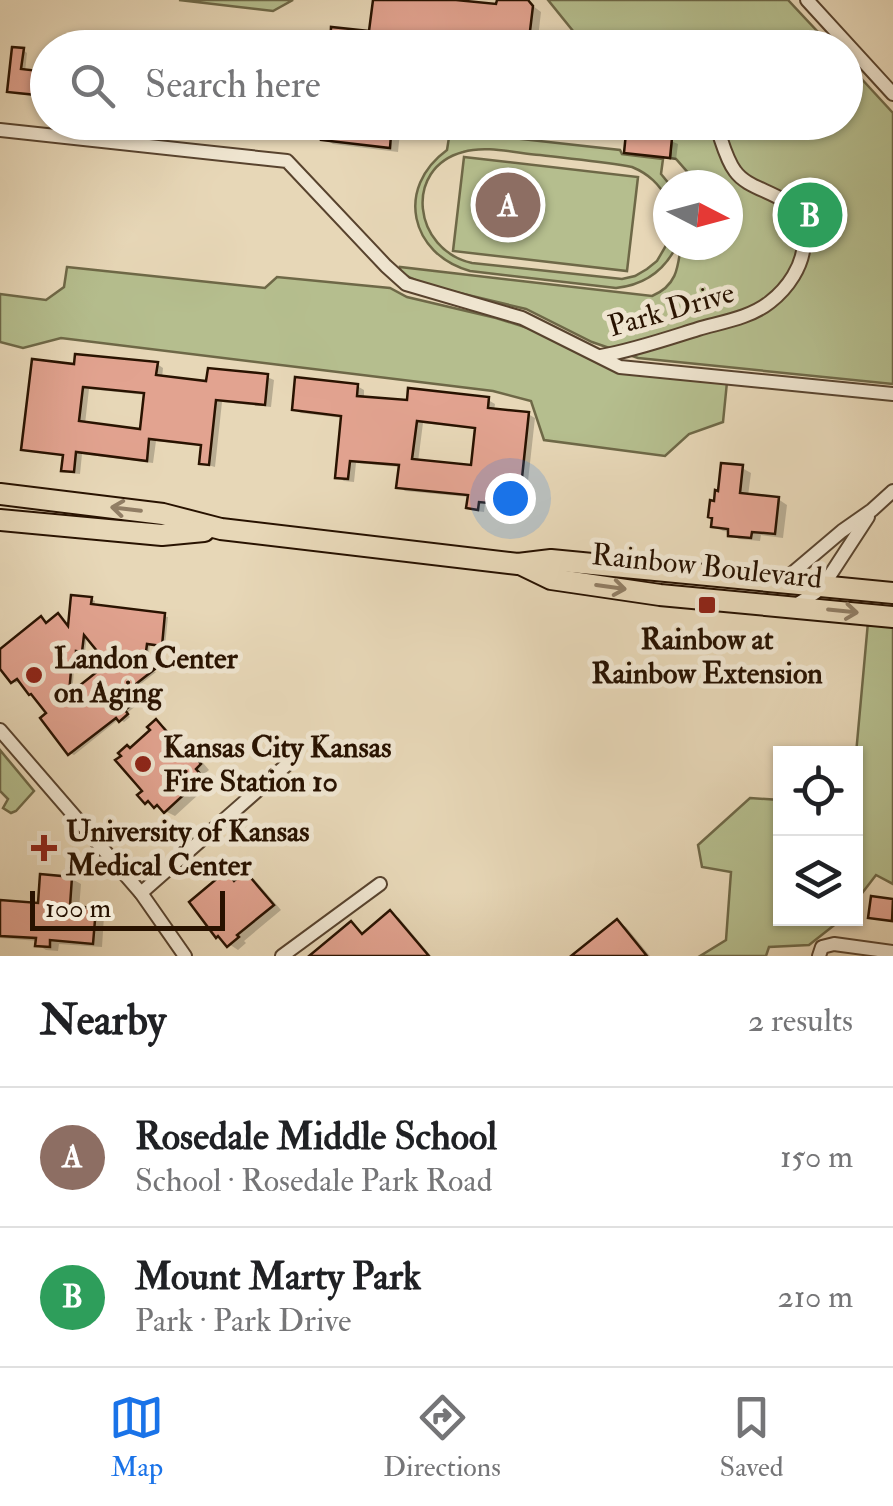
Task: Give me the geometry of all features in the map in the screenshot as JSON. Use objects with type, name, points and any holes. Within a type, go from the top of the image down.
[{"type":"main road","name":"Rainbow Boulevard","points":[[0,494],[163,514],[221,530],[518,564],[551,560],[893,592]]},
{"type":"main road","name":"Rainbow Boulevard","points":[[0,520],[162,535],[221,530]]},
{"type":"main road","name":"Rainbow Boulevard","points":[[518,564],[551,578],[660,594],[893,617]]},
{"type":"street","points":[[807,0],[834,30]]},
{"type":"street","points":[[863,61],[893,94]]},
{"type":"street","points":[[0,130],[30,133]]},
{"type":"street","points":[[96,140],[287,160],[406,284],[522,318],[620,367],[893,394]]},
{"type":"street","name":"Park Drive","points":[[598,356],[750,314],[770,302],[792,279],[804,254],[801,218],[778,196],[738,175],[722,140]]},
{"type":"street","points":[[783,582],[893,491]]},
{"type":"street","points":[[794,606],[823,586],[872,510]]},
{"type":"street","points":[[0,730],[141,893],[185,956]]},
{"type":"street","points":[[141,893],[291,760]]},
{"type":"street","points":[[282,956],[380,884]]},
{"type":"street","points":[[821,951],[834,944],[893,952]]},
{"type":"green space","points":[[179,0],[293,0],[273,11]]},
{"type":"green space","points":[[548,0],[788,0],[816,30],[572,30]]},
{"type":"green space","points":[[863,80],[893,113],[893,384],[638,358],[592,342],[526,309],[426,285],[400,273],[400,267],[652,296],[666,287],[679,260],[743,260],[743,170],[686,170],[670,158],[672,140],[863,140]]},
{"type":"green space","points":[[449,140],[531,140],[663,159],[662,170],[653,170],[653,180],[632,167],[501,150],[463,152],[444,161],[431,174],[424,191],[423,209],[437,242],[452,255],[472,263],[622,279],[635,276],[658,260],[667,260],[636,284],[616,288],[470,271],[434,250],[416,218],[420,183],[447,150]]},
{"type":"green space","points":[[464,157],[638,177],[627,271],[453,251]]},
{"type":"green space","points":[[67,267],[265,288],[277,277],[390,288],[407,297],[528,328],[600,364],[727,382],[723,422],[689,434],[665,456],[544,440],[531,401],[493,391],[61,338],[23,348],[0,342],[0,294],[46,300],[64,287]]},
{"type":"green space","points":[[868,622],[893,624],[893,884],[876,875],[863,892],[863,746],[857,746]]},
{"type":"green space","points":[[0,750],[34,791],[11,813],[3,808],[8,799],[0,791]]},
{"type":"green space","points":[[750,798],[773,800],[773,926],[833,926],[809,945],[769,947],[766,956],[700,956],[726,940],[731,872],[702,867],[698,845]]},
{"type":"building","points":[[373,0],[496,4],[497,0],[528,0],[533,6],[530,30],[369,30]]},
{"type":"building","points":[[12,47],[24,48],[21,69],[30,70],[30,94],[7,92]]},
{"type":"building","points":[[321,140],[391,140],[390,148]]},
{"type":"building","points":[[625,140],[672,140],[670,158],[624,153]]},
{"type":"building","points":[[75,354],[158,362],[156,375],[206,381],[208,368],[268,374],[265,405],[216,400],[209,465],[199,464],[201,445],[149,439],[147,461],[76,452],[74,472],[61,471],[63,455],[21,450],[32,359],[74,364]],"holes":[[[83,387],[144,393],[140,429],[79,421]]]},
{"type":"building","points":[[295,377],[358,384],[357,396],[407,400],[408,388],[489,397],[488,408],[529,412],[519,506],[479,502],[478,510],[466,508],[468,495],[396,488],[399,465],[350,461],[348,479],[335,478],[341,416],[292,410]],"holes":[[[417,421],[475,428],[471,465],[412,459]]]},
{"type":"building","points":[[721,463],[743,465],[740,493],[779,497],[775,534],[728,536],[728,529],[711,527],[710,500],[714,501],[715,490],[718,491]]},
{"type":"building","name":"Landon Center on Aging","points":[[71,595],[92,597],[91,604],[165,613],[162,646],[147,644],[144,667],[155,669],[127,691],[135,702],[125,710],[128,714],[119,722],[116,718],[68,755],[40,718],[46,713],[31,694],[17,679],[11,683],[0,669],[0,649],[41,616],[46,623],[58,613],[68,626]],"holes":[[[84,635],[108,663],[69,694],[72,659],[76,659],[76,651],[82,652]]]},
{"type":"building","points":[[156,719],[185,753],[189,749],[201,764],[196,769],[203,777],[164,813],[157,805],[154,808],[148,801],[145,804],[137,795],[142,791],[115,760],[127,745],[130,748],[150,730],[147,727]]},
{"type":"building","points":[[226,871],[234,881],[245,871],[274,905],[227,947],[189,902]]},
{"type":"building","points":[[40,874],[72,877],[70,906],[96,908],[93,944],[50,940],[50,947],[35,946],[36,938],[0,936],[0,900],[38,903]]},
{"type":"building","points":[[871,896],[893,899],[892,921],[868,918]]},
{"type":"building","points":[[390,910],[429,956],[309,956],[351,921],[362,934]]},
{"type":"building","points":[[617,919],[647,956],[571,956]]},
{"type":"place","name":"Rosedale Middle School","points":[[508,205]]},
{"type":"place","name":"Mount Marty Park","points":[[810,215]]},
{"type":"place","name":"Rainbow at Rainbow Extension","points":[[707,605]]},
{"type":"place","name":"Landon Center on Aging","points":[[34,675]]},
{"type":"place","name":"Kansas City Kansas Fire Station 10","points":[[143,764]]},
{"type":"place","name":"University of Kansas Medical Center","points":[[44,848]]}]
